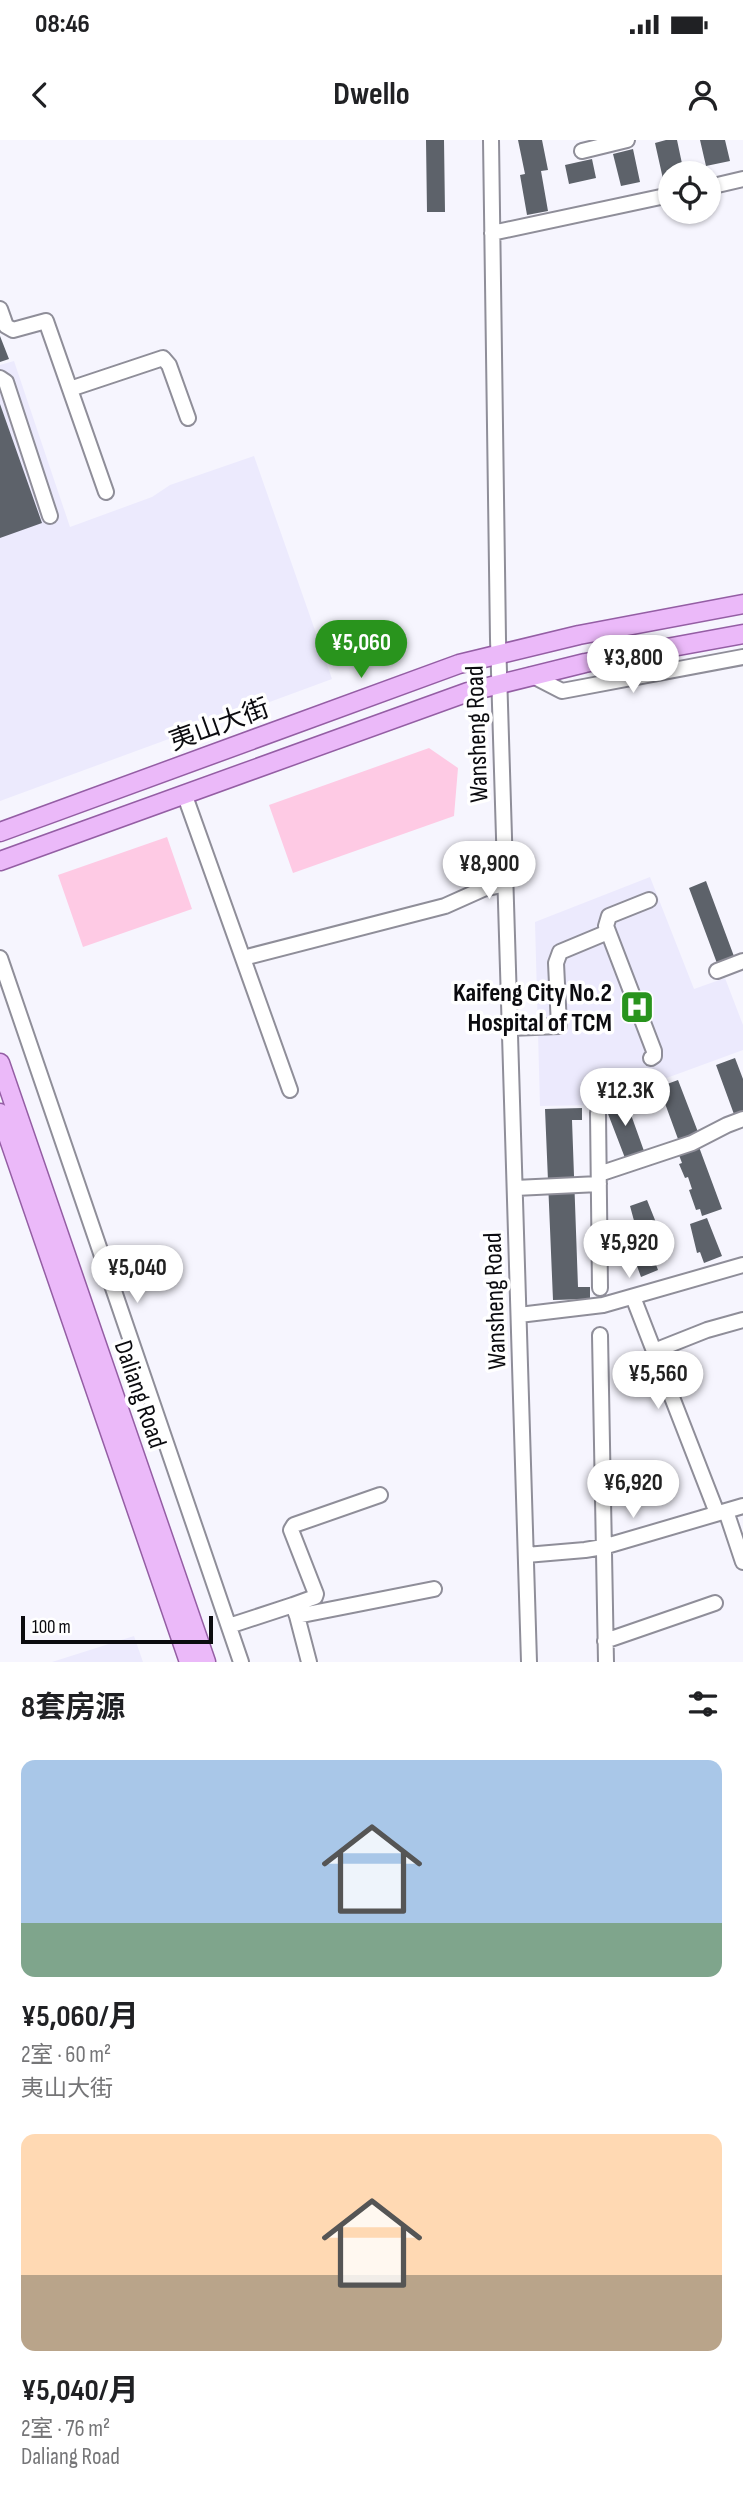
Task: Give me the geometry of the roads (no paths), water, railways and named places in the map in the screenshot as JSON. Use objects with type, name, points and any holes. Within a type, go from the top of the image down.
[{"type":"main road","name":"夷山大街","points":[[0,832],[459,664],[579,635],[743,604]]},
{"type":"main road","points":[[0,861],[468,692],[531,675],[743,634]]},
{"type":"main road","name":"Daliang Road","points":[[0,1063],[206,1662]]},
{"type":"main road","name":"Daliang Road","points":[[0,1113],[189,1662]]},
{"type":"street","name":"Wansheng Road","points":[[491,140],[498,653],[529,1662]]},
{"type":"street","points":[[582,151],[627,140]]},
{"type":"street","points":[[721,184],[743,179]]},
{"type":"street","points":[[492,233],[658,198]]},
{"type":"street","points":[[0,309],[6,326],[12,330],[46,321],[106,492]]},
{"type":"street","points":[[70,389],[163,358],[169,365],[188,418]]},
{"type":"street","points":[[0,378],[6,382],[50,516]]},
{"type":"street","points":[[531,675],[562,691],[743,657]]},
{"type":"street","points":[[185,796],[290,1090]]},
{"type":"street","points":[[243,958],[445,906],[483,889],[506,884]]},
{"type":"street","points":[[649,900],[608,916],[606,926],[654,1051],[651,1058]]},
{"type":"street","points":[[510,1028],[559,1026],[556,963],[560,952],[608,932]]},
{"type":"street","points":[[0,958],[242,1662]]},
{"type":"street","points":[[718,971],[743,961]]},
{"type":"street","points":[[598,1114],[600,1288]]},
{"type":"street","points":[[515,1188],[599,1179],[692,1143],[743,1119]]},
{"type":"street","points":[[519,1315],[580,1309],[633,1297],[743,1265]]},
{"type":"street","points":[[633,1297],[743,1562]]},
{"type":"street","points":[[654,1351],[707,1330],[743,1320]]},
{"type":"street","points":[[600,1335],[606,1662]]},
{"type":"street","points":[[295,1611],[316,1594],[291,1530],[294,1525],[380,1495]]},
{"type":"street","points":[[526,1555],[603,1546],[743,1506]]},
{"type":"street","points":[[229,1626],[295,1611],[434,1589]]},
{"type":"street","points":[[605,1640],[715,1603]]},
{"type":"street","points":[[295,1611],[309,1662]]},
{"type":"place","name":"Kaifeng City No.2 Hospital of TCM","points":[[637,1007]]}]
